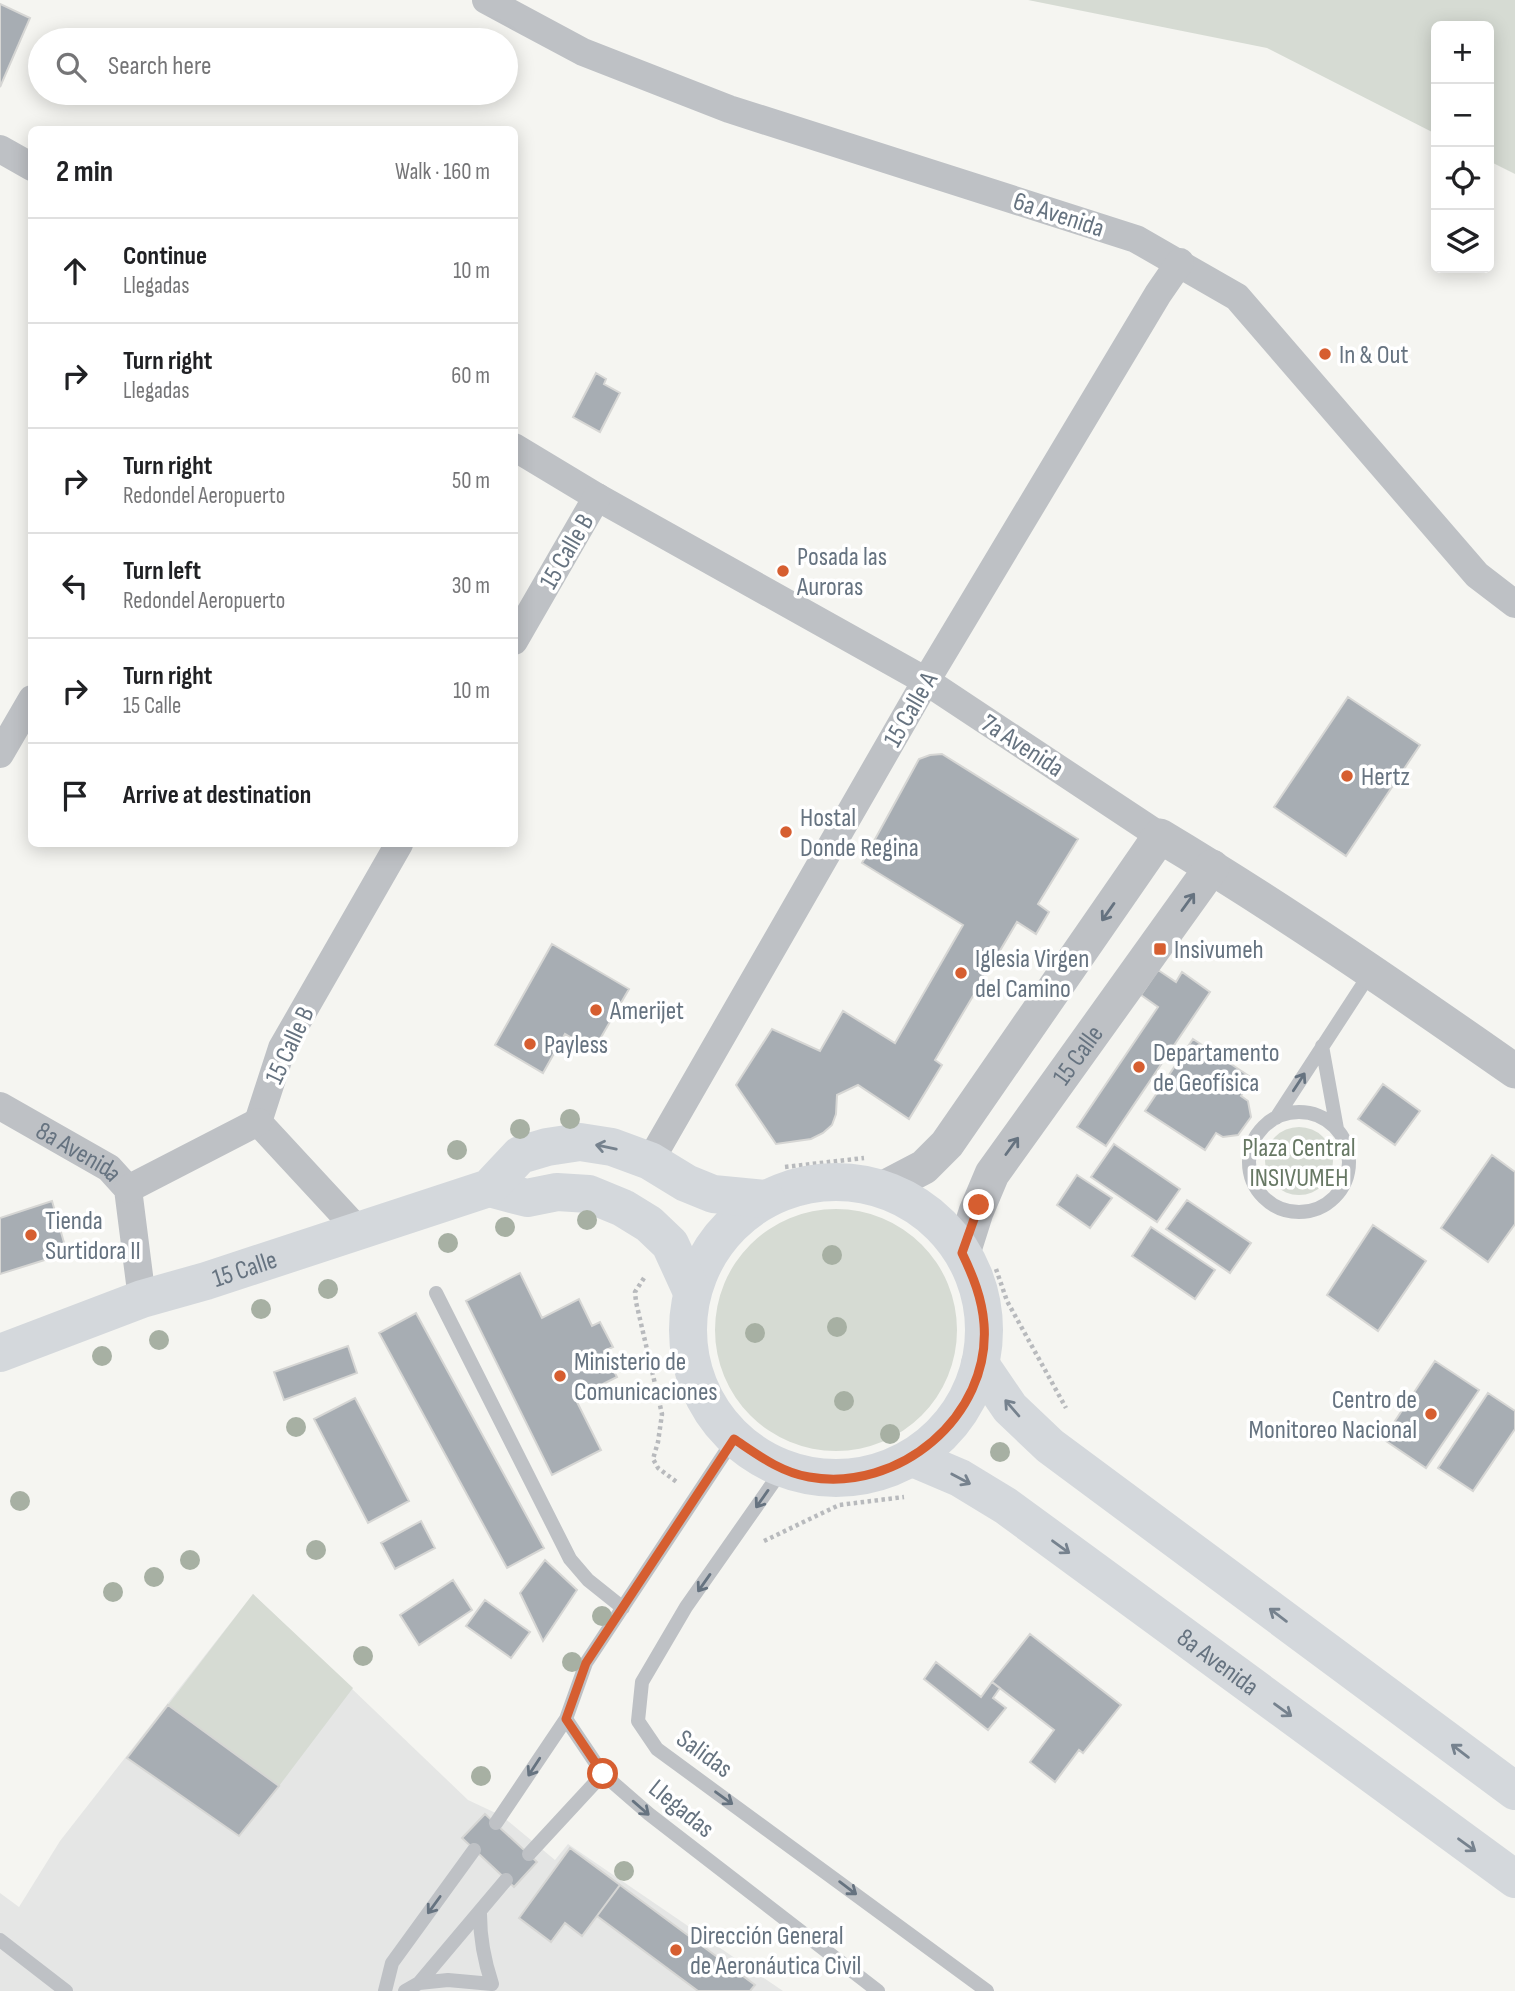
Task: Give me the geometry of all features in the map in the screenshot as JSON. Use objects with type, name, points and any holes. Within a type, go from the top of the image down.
[{"type":"main road","name":"15 Calle","points":[[0,1353],[142,1299],[206,1281],[489,1188],[520,1155],[547,1147],[580,1142],[612,1147],[650,1161],[686,1183],[713,1194],[775,1183]]},
{"type":"main road","points":[[876,1172],[979,1259],[978,1288],[984,1326],[980,1364],[966,1401],[951,1423],[913,1458],[883,1472],[849,1479],[809,1477],[782,1470],[734,1439],[708,1409],[692,1372],[687,1332],[692,1292],[708,1255],[733,1222],[775,1183],[803,1185],[843,1181],[876,1172]]},
{"type":"main road","points":[[489,1188],[527,1198],[557,1192],[589,1194],[632,1213],[649,1224],[670,1244],[692,1292]]},
{"type":"main road","points":[[980,1364],[1010,1408],[1050,1446],[1515,1791]]},
{"type":"main road","name":"8a Avenida","points":[[913,1458],[960,1478],[1006,1506],[1515,1879]]},
{"type":"street","name":"6a Avenida","points":[[486,0],[583,52],[729,109],[1136,239],[1180,262],[1237,297],[1477,575],[1513,598]]},
{"type":"street","points":[[0,149],[28,165]]},
{"type":"street","name":"15 Calle A","points":[[650,1161],[926,681],[1158,294],[1180,262]]},
{"type":"street","name":"7a Avenida","points":[[518,448],[597,497],[926,681],[1371,972],[1515,1071]]},
{"type":"street","name":"15 Calle B","points":[[518,635],[597,497]]},
{"type":"street","points":[[0,754],[28,706]]},
{"type":"street","points":[[876,1172],[924,1167],[947,1144],[1160,835]]},
{"type":"street","name":"15 Calle B","points":[[258,1122],[282,1048],[397,847]]},
{"type":"street","name":"15 Calle","points":[[979,1259],[976,1212],[992,1174],[1212,867]]},
{"type":"street","name":"8a Avenida","points":[[0,1107],[109,1168],[128,1189],[142,1299]]},
{"type":"street","points":[[128,1189],[258,1122],[358,1230]]},
{"type":"lane","points":[[1322,1046],[1337,1129],[1345,1143],[1349,1159],[1348,1175],[1330,1202],[1315,1210],[1298,1213],[1268,1202],[1257,1190],[1251,1174],[1250,1158],[1254,1142],[1263,1128],[1276,1118],[1322,1046],[1371,972]]},
{"type":"lane","points":[[1276,1118],[1292,1113],[1308,1113],[1324,1118],[1337,1129]]},
{"type":"lane","points":[[436,1293],[570,1559],[588,1580],[623,1608]]},
{"type":"lane","points":[[496,1824],[566,1719],[586,1663],[734,1439]]},
{"type":"lane","name":"Salidas","points":[[782,1470],[687,1607],[642,1682],[638,1721],[657,1749],[987,1991]]},
{"type":"lane","name":"Llegadas","points":[[566,1719],[603,1774],[649,1814],[877,1991]]},
{"type":"lane","points":[[529,1854],[603,1774]]},
{"type":"lane","points":[[385,1991],[392,1963],[474,1850]]},
{"type":"lane","points":[[405,1991],[419,1983],[506,1880]]},
{"type":"lane","points":[[419,1983],[448,1980],[492,1984],[484,1962],[480,1913]]},
{"type":"lane","points":[[0,1940],[66,1991]]},
{"type":"path","points":[[775,1183],[876,1172]]},
{"type":"path","points":[[670,1244],[639,1284],[635,1292],[636,1302],[662,1414],[659,1442],[653,1459],[658,1468],[696,1496]]},
{"type":"path","points":[[979,1259],[1007,1301],[1066,1406],[1067,1419],[1050,1446]]},
{"type":"path","points":[[743,1527],[765,1541],[839,1506],[909,1497]]},
{"type":"shaded area","points":[[253,1594],[468,1800],[502,1816],[555,1860],[568,1844],[783,1991],[0,1991],[0,1893],[19,1907],[60,1841]]},
{"type":"green space","points":[[1028,0],[1515,0],[1515,174],[1494,164],[1494,21],[1431,21],[1431,131],[1267,48]]},
{"type":"green space","name":"Plaza Central INSIVUMEH","points":[[1306,1127],[1327,1142],[1333,1154],[1331,1174],[1323,1185],[1306,1195],[1292,1195],[1275,1185],[1267,1174],[1265,1154],[1275,1137],[1286,1129]]},
{"type":"green space","points":[[836,1209],[871,1214],[893,1223],[929,1253],[943,1273],[952,1295],[957,1330],[952,1365],[943,1387],[913,1423],[893,1437],[871,1446],[836,1451],[801,1446],[779,1437],[743,1407],[729,1387],[720,1365],[715,1330],[720,1295],[729,1273],[759,1237],[779,1223],[801,1214]]},
{"type":"green space","points":[[253,1594],[353,1688],[279,1786],[168,1705]]},
{"type":"building","points":[[0,4],[30,18],[0,87]]},
{"type":"building","points":[[596,373],[606,379],[604,384],[620,393],[600,432],[573,417]]},
{"type":"building","name":"Hertz","points":[[1348,697],[1420,745],[1346,856],[1274,807]]},
{"type":"building","name":"Iglesia Virgen del Camino","points":[[942,754],[1078,839],[1038,904],[1049,912],[1036,934],[1017,922],[935,1060],[942,1065],[909,1119],[858,1085],[837,1095],[836,1114],[832,1125],[823,1133],[811,1139],[776,1144],[736,1085],[772,1029],[820,1051],[843,1011],[895,1043],[963,925],[862,863],[919,759]]},
{"type":"building","points":[[552,944],[629,989],[593,1051],[565,1034],[543,1073],[495,1045]]},
{"type":"building","name":"Departamento de Geofísica","points":[[1158,970],[1176,982],[1182,972],[1210,992],[1106,1146],[1077,1127],[1158,1007],[1141,995]]},
{"type":"building","points":[[1193,1039],[1252,1078],[1241,1096],[1248,1101],[1251,1117],[1238,1135],[1223,1137],[1216,1133],[1205,1150],[1145,1111]]},
{"type":"building","points":[[1383,1084],[1420,1111],[1395,1145],[1358,1119]]},
{"type":"building","points":[[1114,1144],[1180,1189],[1157,1222],[1091,1177]]},
{"type":"building","points":[[1492,1155],[1515,1172],[1515,1224],[1488,1262],[1441,1228]]},
{"type":"building","points":[[1077,1175],[1112,1198],[1090,1228],[1057,1205]]},
{"type":"building","points":[[1187,1200],[1251,1243],[1230,1273],[1166,1229]]},
{"type":"building","name":"Tienda Surtidora II","points":[[52,1201],[67,1253],[0,1274],[0,1218]]},
{"type":"building","points":[[1373,1225],[1426,1261],[1378,1331],[1327,1295]]},
{"type":"building","points":[[1151,1227],[1215,1270],[1195,1299],[1132,1256]]},
{"type":"building","name":"Ministerio de Comunicaciones","points":[[520,1273],[542,1318],[579,1299],[592,1326],[600,1322],[613,1347],[604,1351],[617,1377],[575,1398],[601,1450],[552,1475],[466,1301]]},
{"type":"building","points":[[416,1313],[544,1548],[507,1568],[379,1333]]},
{"type":"building","points":[[348,1346],[357,1373],[284,1400],[274,1372]]},
{"type":"building","name":"Centro de Monitoreo Nacional","points":[[1435,1361],[1479,1390],[1426,1468],[1383,1439]]},
{"type":"building","points":[[1488,1393],[1515,1411],[1515,1429],[1473,1491],[1438,1468]]},
{"type":"building","points":[[355,1398],[409,1501],[368,1523],[314,1419]]},
{"type":"building","points":[[421,1521],[435,1548],[395,1569],[381,1543]]},
{"type":"building","points":[[545,1560],[577,1590],[543,1641],[520,1593]]},
{"type":"building","points":[[453,1580],[472,1610],[419,1645],[400,1615]]},
{"type":"building","points":[[485,1600],[530,1632],[511,1658],[466,1626]]},
{"type":"building","points":[[1030,1634],[1121,1705],[1083,1753],[1079,1750],[1055,1782],[1030,1762],[1054,1730],[992,1682]]},
{"type":"building","points":[[936,1662],[981,1697],[992,1682],[1000,1688],[993,1698],[1006,1708],[988,1730],[924,1679]]},
{"type":"building","points":[[168,1705],[279,1786],[239,1836],[127,1758]]},
{"type":"building","points":[[485,1814],[537,1862],[514,1887],[462,1838]]},
{"type":"building","name":"Dirección General de Aeronáutica Civil","points":[[570,1848],[620,1885],[582,1936],[565,1923],[551,1942],[519,1918]]},
{"type":"building","name":"Dirección General de Aeronáutica Civil","points":[[620,1885],[755,1985],[750,1991],[698,1991],[597,1916]]},
{"type":"place","name":"In & Out","points":[[1325,354]]},
{"type":"place","name":"Posada las Auroras","points":[[783,571]]},
{"type":"place","name":"Hertz","points":[[1347,776]]},
{"type":"place","name":"Hostal Donde Regina","points":[[786,832]]},
{"type":"place","name":"Insivumeh","points":[[1160,949]]},
{"type":"place","name":"Iglesia Virgen del Camino","points":[[961,973]]},
{"type":"place","name":"Amerijet","points":[[596,1010]]},
{"type":"place","name":"Payless","points":[[530,1044]]},
{"type":"place","name":"Departamento de Geofísica","points":[[1139,1067]]},
{"type":"place","name":"Tienda Surtidora II","points":[[31,1235]]},
{"type":"place","name":"Ministerio de Comunicaciones","points":[[560,1376]]},
{"type":"place","name":"Centro de Monitoreo Nacional","points":[[1431,1414]]},
{"type":"place","name":"Dirección General de Aeronáutica Civil","points":[[676,1950]]},
{"type":"route","points":[[603,1774],[566,1719],[586,1663],[734,1439],[782,1470],[835,1480],[862,1477],[883,1472],[913,1458],[943,1433],[966,1401],[980,1364],[984,1326],[978,1288],[962,1253],[979,1205]]}]
